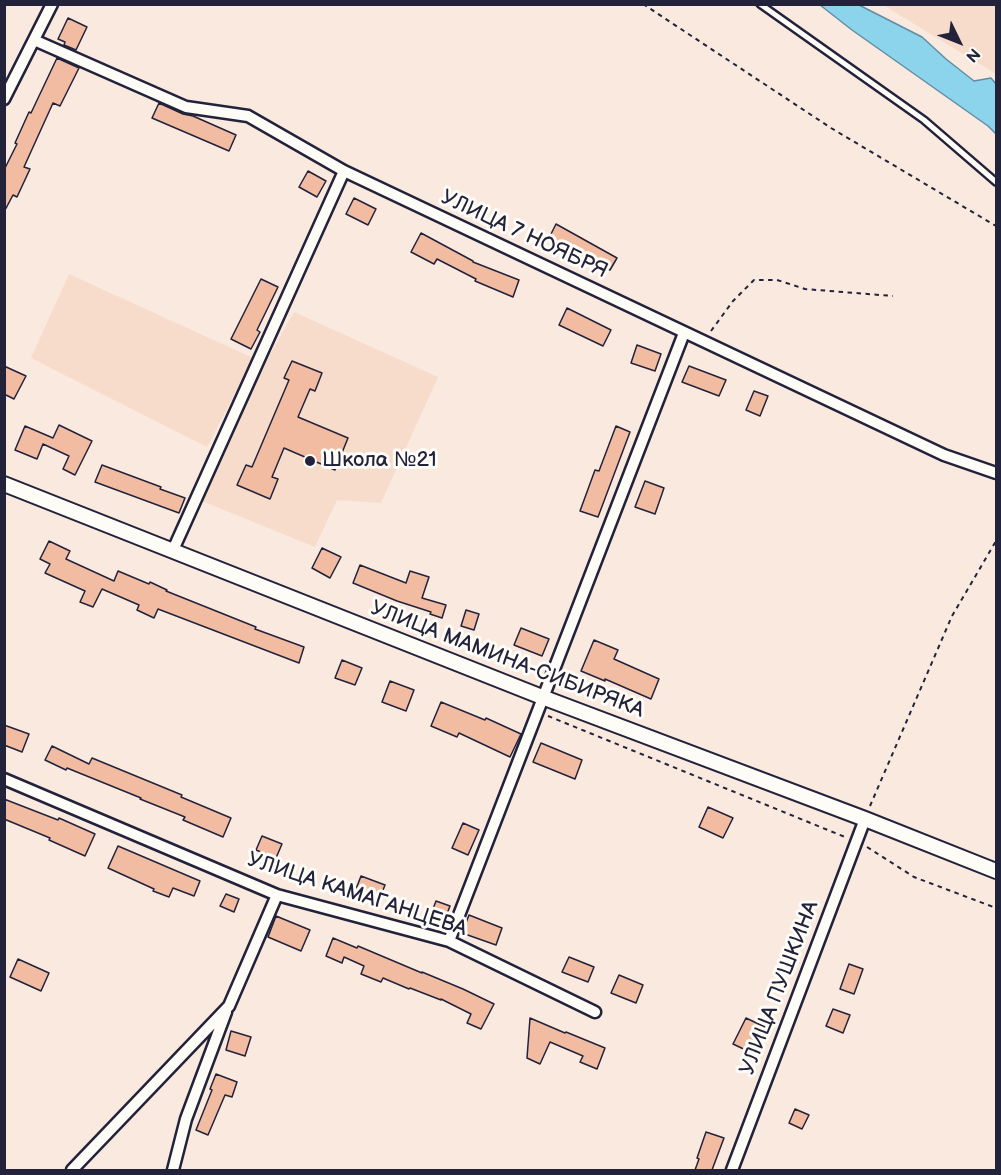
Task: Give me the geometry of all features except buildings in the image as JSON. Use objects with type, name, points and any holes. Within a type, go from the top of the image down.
[{"type":"street","points":[[4,99],[52,4]]},
{"type":"street","name":"УЛИЦА 7 НОЯБРЯ","points":[[34,40],[186,107],[248,116],[344,171],[700,341],[944,455],[996,473]]},
{"type":"street","points":[[173,550],[344,171]]},
{"type":"street","points":[[448,941],[684,333]]},
{"type":"street","name":"УЛИЦА МАМИНА-СИБИРЯКА","points":[[4,484],[542,697],[996,871]]},
{"type":"street","name":"УЛИЦА КАМАГАНЦЕВА","points":[[4,779],[277,895],[448,941],[595,1012]]},
{"type":"street","name":"УЛИЦА ПУШКИНА","points":[[732,1170],[865,819]]},
{"type":"street","points":[[173,1170],[186,1119],[229,1006],[277,895]]},
{"type":"street","points":[[72,1170],[229,1006]]},
{"type":"lane","points":[[760,4],[924,120],[996,182]]},
{"type":"path","points":[[643,4],[831,128],[996,226]]},
{"type":"path","points":[[700,341],[715,327],[733,301],[754,280],[777,280],[805,289],[892,296]]},
{"type":"path","points":[[865,819],[952,616],[996,541]]},
{"type":"path","points":[[536,712],[856,842],[914,877],[996,908]]},
{"type":"shaded area","points":[[883,5],[996,5],[996,74]]},
{"type":"shaded area","points":[[69,274],[253,358],[207,447],[31,358]]},
{"type":"shaded area","name":"Школа №21","points":[[294,312],[438,377],[381,503],[337,500],[315,547],[202,501],[266,362]]},
{"type":"water","points":[[820,5],[859,5],[922,37],[974,81],[991,78],[996,84],[996,134],[988,126]]},
{"type":"place","name":"Школа №21","points":[[310,461]]}]
